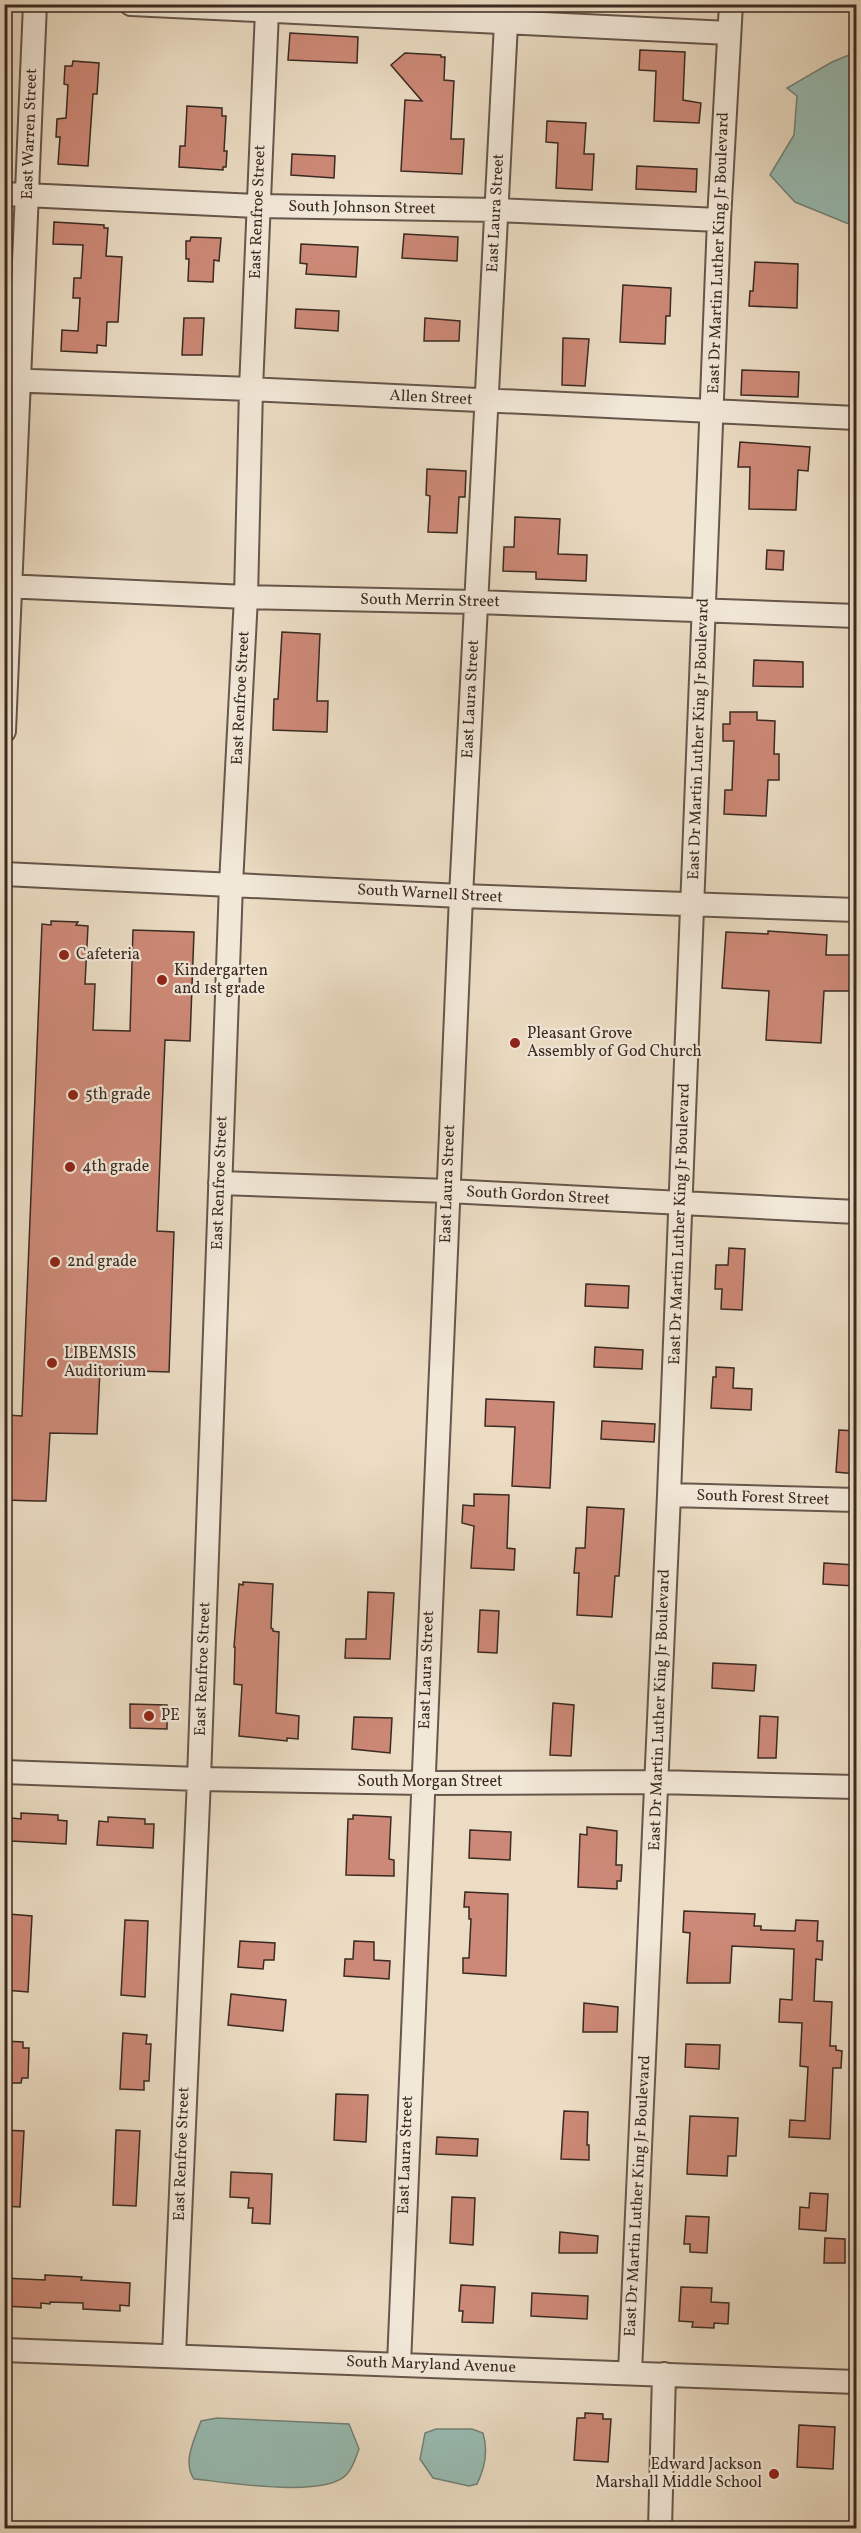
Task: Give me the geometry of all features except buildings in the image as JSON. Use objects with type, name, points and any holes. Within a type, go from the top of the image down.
[{"type":"street","name":"East Warren Street","points":[[4,731],[12,381],[27,195],[35,4]]},
{"type":"street","points":[[131,4],[267,11],[507,14],[729,33]]},
{"type":"street","name":"East Dr Martin Luther King Jr Boulevard","points":[[630,2372],[669,1495],[719,220],[731,4]]},
{"type":"street","name":"East Renfroe Street","points":[[174,2355],[199,1779],[231,884],[246,597],[251,389],[267,11]]},
{"type":"street","name":"East Laura Street","points":[[399,2364],[461,896],[485,401],[507,14]]},
{"type":"street","name":"South Johnson Street","points":[[4,194],[258,206],[497,210],[719,220]]},
{"type":"street","name":"Allen Street","points":[[12,381],[251,389],[856,418]]},
{"type":"street","name":"South Merrin Street","points":[[8,586],[246,597],[476,602],[856,616]]},
{"type":"street","name":"South Warnell Street","points":[[4,874],[461,896],[856,910]]},
{"type":"street","name":"South Gordon Street","points":[[220,1183],[448,1191],[856,1212]]},
{"type":"street","name":"South Forest Street","points":[[669,1495],[856,1500]]},
{"type":"street","name":"South Morgan Street","points":[[4,1772],[199,1779],[422,1783],[657,1782],[856,1787]]},
{"type":"street","name":"South Maryland Avenue","points":[[4,2350],[856,2382]]},
{"type":"street","points":[[660,2529],[664,2374]]},
{"type":"water","points":[[856,52],[856,227],[795,202],[770,175],[794,135],[797,96],[787,88],[832,62]]},
{"type":"water","points":[[217,2418],[349,2424],[359,2449],[353,2466],[347,2474],[336,2482],[319,2486],[275,2487],[194,2479],[189,2458],[201,2421]]},
{"type":"water","points":[[436,2429],[472,2429],[483,2433],[485,2459],[477,2484],[469,2486],[433,2478],[420,2459],[425,2433]]},
{"type":"place","name":"Cafeteria","points":[[64,955]]},
{"type":"place","name":"Kindergarten and 1st grade","points":[[162,980]]},
{"type":"place","name":"Pleasant Grove Assembly of God Church","points":[[515,1043]]},
{"type":"place","name":"5th grade","points":[[73,1095]]},
{"type":"place","name":"4th grade","points":[[70,1167]]},
{"type":"place","name":"2nd grade","points":[[55,1262]]},
{"type":"place","name":"LIBEMSIS Auditorium","points":[[52,1363]]},
{"type":"place","name":"PE","points":[[149,1716]]},
{"type":"place","name":"Edward Jackson Marshall Middle School","points":[[774,2474]]}]
